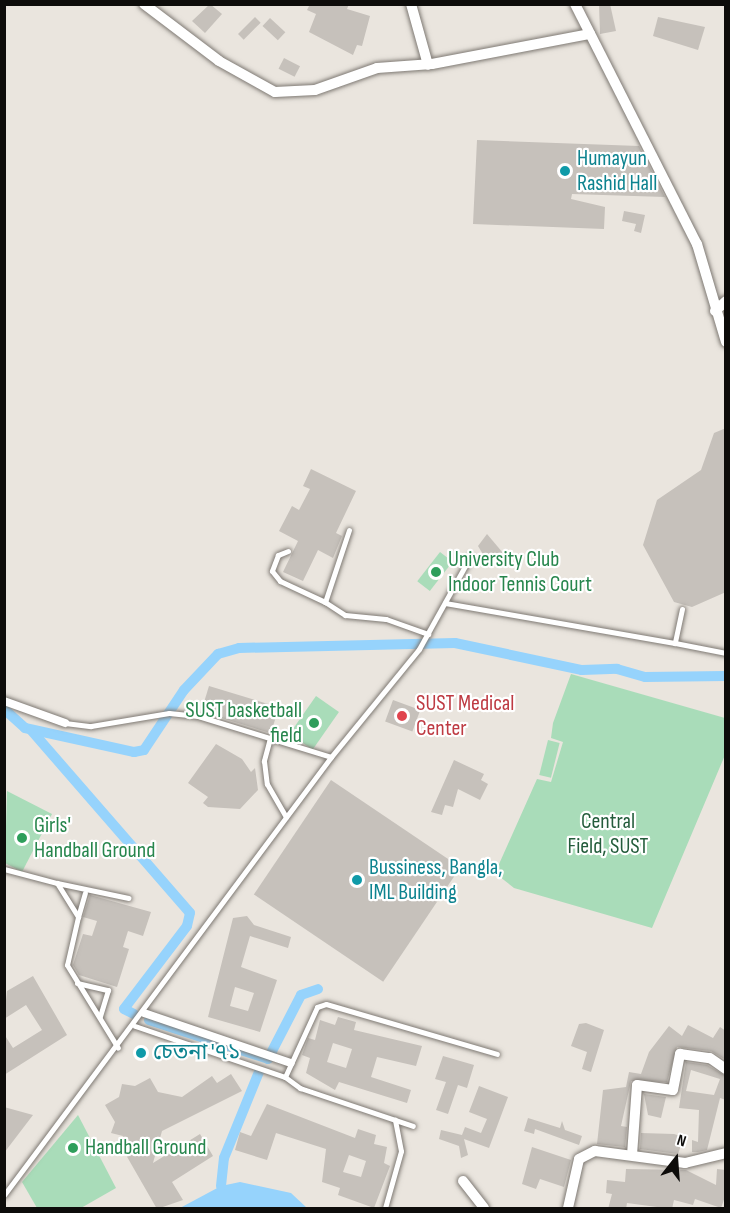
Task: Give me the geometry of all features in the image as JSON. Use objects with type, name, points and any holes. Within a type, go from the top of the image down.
[{"type":"street","points":[[144,4],[219,61],[275,92],[315,90],[377,68],[428,64],[590,34]]},
{"type":"street","points":[[411,4],[428,64]]},
{"type":"street","points":[[575,4],[697,244],[726,342]]},
{"type":"street","points":[[715,311],[726,301]]},
{"type":"street","points":[[4,701],[64,723]]},
{"type":"street","points":[[144,1013],[291,1063]]},
{"type":"street","points":[[632,1155],[638,1085],[673,1090],[680,1054],[710,1058],[726,1069]]},
{"type":"street","points":[[568,1209],[579,1159],[596,1151],[685,1164],[726,1153]]},
{"type":"street","points":[[463,1181],[484,1209]]},
{"type":"lane","points":[[325,602],[349,530]]},
{"type":"lane","points":[[288,551],[278,555],[272,571],[280,581],[325,602],[345,615],[386,619],[428,634]]},
{"type":"lane","points":[[4,1195],[135,1026],[286,817],[419,649],[470,557]]},
{"type":"lane","points":[[445,603],[726,653]]},
{"type":"lane","points":[[675,643],[682,609]]},
{"type":"lane","points":[[64,723],[118,724],[169,713],[198,716],[331,758]]},
{"type":"lane","points":[[270,738],[264,761],[267,784],[286,817]]},
{"type":"lane","points":[[4,869],[85,893]]},
{"type":"lane","points":[[57,883],[78,917]]},
{"type":"lane","points":[[118,1048],[77,984],[66,958],[85,893],[94,887],[128,898]]},
{"type":"lane","points":[[77,984],[108,990],[100,1017]]},
{"type":"lane","points":[[285,1077],[318,1007],[326,1004],[497,1054]]},
{"type":"lane","points":[[135,1026],[285,1077],[300,1088],[413,1126]]},
{"type":"lane","points":[[385,1209],[401,1151],[395,1120]]},
{"type":"green space","name":"University Club Indoor Tennis Court","points":[[440,552],[453,562],[430,591],[417,581]]},
{"type":"green space","name":"Central Field, SUST","points":[[571,674],[725,718],[725,755],[652,928],[514,888],[495,873],[537,779],[551,782],[563,742],[551,738],[553,723]]},
{"type":"green space","name":"SUST basketball field","points":[[316,696],[339,712],[313,750],[290,734]]},
{"type":"green space","points":[[548,740],[560,743],[551,778],[539,775]]},
{"type":"green space","name":"Girls' Handball Ground","points":[[7,791],[52,814],[22,872],[5,863]]},
{"type":"green space","name":"Handball Ground","points":[[78,1115],[116,1188],[81,1208],[37,1208],[22,1182]]},
{"type":"water","points":[[240,1182],[291,1193],[307,1208],[180,1208],[221,1186]]},
{"type":"building","points":[[210,4],[222,14],[205,33],[192,21]]},
{"type":"building","points":[[310,4],[349,4],[347,9],[370,16],[362,46],[357,45],[353,55],[309,32],[316,14],[307,10]]},
{"type":"building","points":[[599,4],[610,4],[616,31],[600,34]]},
{"type":"building","points":[[255,17],[261,23],[244,40],[238,34]]},
{"type":"building","points":[[658,17],[705,27],[698,50],[653,36]]},
{"type":"building","points":[[270,18],[285,32],[278,40],[262,26]]},
{"type":"building","points":[[284,58],[300,66],[295,77],[279,69]]},
{"type":"building","name":"Humayun Rashid Hall","points":[[477,140],[639,146],[665,197],[572,194],[571,199],[605,207],[604,229],[473,224]]},
{"type":"building","points":[[624,211],[645,215],[641,233],[634,231],[636,224],[622,221]]},
{"type":"building","points":[[726,428],[726,592],[692,607],[674,602],[643,545],[657,500],[701,470],[714,433]]},
{"type":"building","points":[[311,469],[356,491],[336,533],[342,536],[333,558],[318,550],[303,581],[283,572],[298,541],[279,531],[292,506],[299,510],[310,489],[303,486]]},
{"type":"building","points":[[487,534],[503,553],[487,561],[478,546]]},
{"type":"building","points":[[209,686],[279,707],[271,733],[201,712]]},
{"type":"building","name":"SUST Medical Center","points":[[393,700],[420,710],[412,732],[385,722]]},
{"type":"building","points":[[216,744],[242,759],[251,772],[255,768],[258,790],[240,809],[208,807],[203,803],[208,797],[188,783]]},
{"type":"building","points":[[454,760],[484,774],[481,780],[488,784],[480,800],[458,789],[453,807],[445,805],[442,815],[431,812]]},
{"type":"building","name":"Bussiness, Bangla, IML Building","points":[[331,780],[460,867],[383,982],[254,894]]},
{"type":"building","points":[[90,895],[151,912],[143,936],[128,931],[123,947],[129,949],[117,987],[79,975],[73,965],[83,934],[92,936],[97,921],[83,917]]},
{"type":"building","points":[[247,916],[254,925],[291,937],[288,948],[250,936],[241,967],[277,980],[260,1032],[208,1017],[233,918]],"holes":[[[235,987],[254,993],[248,1011],[230,1006]]]},
{"type":"building","points":[[33,976],[67,1035],[4,1075],[4,1034],[13,1048],[42,1030],[26,1005],[4,1019],[7,991]]},
{"type":"building","points":[[338,1017],[356,1022],[354,1030],[422,1046],[416,1066],[377,1057],[371,1077],[411,1090],[407,1103],[339,1082],[335,1090],[306,1073],[310,1058],[302,1055],[308,1038],[315,1040],[320,1020],[335,1025]],"holes":[[[333,1043],[352,1049],[346,1068],[327,1062]]]},
{"type":"building","points":[[586,1023],[604,1030],[591,1072],[582,1069],[587,1052],[571,1046],[579,1024]]},
{"type":"building","points":[[688,1025],[713,1038],[720,1027],[726,1031],[726,1060],[711,1051],[677,1047],[667,1082],[631,1081],[621,1126],[627,1127],[625,1147],[597,1144],[603,1090],[626,1087],[629,1072],[641,1074],[649,1052],[669,1026],[682,1036]]},
{"type":"building","points":[[443,1056],[474,1065],[467,1088],[458,1085],[448,1114],[436,1110],[446,1082],[435,1079]]},
{"type":"building","points":[[686,1062],[707,1065],[726,1076],[726,1100],[720,1098],[707,1150],[692,1152],[692,1140],[698,1142],[699,1110],[679,1108]],"holes":[[[691,1070],[720,1079],[714,1095],[686,1091]]]},
{"type":"building","points":[[231,1074],[242,1091],[162,1131],[153,1163],[200,1134],[213,1156],[172,1182],[183,1200],[157,1209],[126,1155],[133,1152],[123,1136],[111,1133],[115,1122],[105,1105],[119,1097],[122,1084],[135,1086],[150,1078],[158,1092],[182,1097],[212,1076],[217,1083]]},
{"type":"building","points":[[479,1086],[508,1097],[489,1148],[464,1139],[468,1155],[461,1158],[459,1146],[439,1139],[441,1130],[462,1135],[465,1127],[481,1133],[487,1119],[469,1112]]},
{"type":"building","points":[[644,1094],[666,1097],[661,1118],[648,1115]]},
{"type":"building","points":[[267,1104],[355,1138],[358,1129],[376,1135],[374,1144],[387,1147],[384,1163],[390,1166],[374,1208],[338,1195],[340,1188],[322,1182],[326,1149],[276,1133],[267,1160],[235,1150],[240,1132],[251,1136]],"holes":[[[349,1155],[366,1161],[361,1177],[343,1172]]]},
{"type":"building","points":[[4,1107],[33,1115],[4,1153]]},
{"type":"building","points":[[528,1118],[560,1128],[562,1121],[565,1130],[582,1136],[579,1145],[535,1129],[534,1134],[524,1131]]},
{"type":"building","points":[[641,1133],[674,1134],[684,1137],[678,1154],[640,1149]]},
{"type":"building","points":[[532,1147],[571,1160],[564,1187],[540,1179],[536,1189],[522,1184]]},
{"type":"building","points":[[626,1169],[686,1170],[716,1185],[717,1169],[726,1170],[726,1194],[721,1208],[695,1199],[693,1205],[674,1200],[672,1209],[627,1203],[626,1209],[608,1209],[612,1194],[606,1193],[607,1180],[625,1182]]},
{"type":"waterway","points":[[4,709],[25,728],[134,752],[144,750],[184,690],[218,654],[239,648],[455,643],[582,670],[617,669],[645,677],[726,676]]},
{"type":"waterway","points":[[31,730],[190,913],[187,926],[124,1009],[134,1014]]},
{"type":"waterway","points":[[149,1020],[268,1059],[301,995],[318,989]]},
{"type":"waterway","points":[[221,1186],[224,1158],[259,1072]]},
{"type":"place","name":"Humayun Rashid Hall","points":[[565,171]]},
{"type":"place","name":"University Club Indoor Tennis Court","points":[[436,572]]},
{"type":"place","name":"SUST Medical Center","points":[[402,716]]},
{"type":"place","name":"SUST basketball field","points":[[314,723]]},
{"type":"place","name":"Girls' Handball Ground","points":[[22,838]]},
{"type":"place","name":"Bussiness, Bangla, IML Building","points":[[357,880]]},
{"type":"place","name":"চেতনা '৭১","points":[[141,1053]]},
{"type":"place","name":"Handball Ground","points":[[73,1148]]}]
